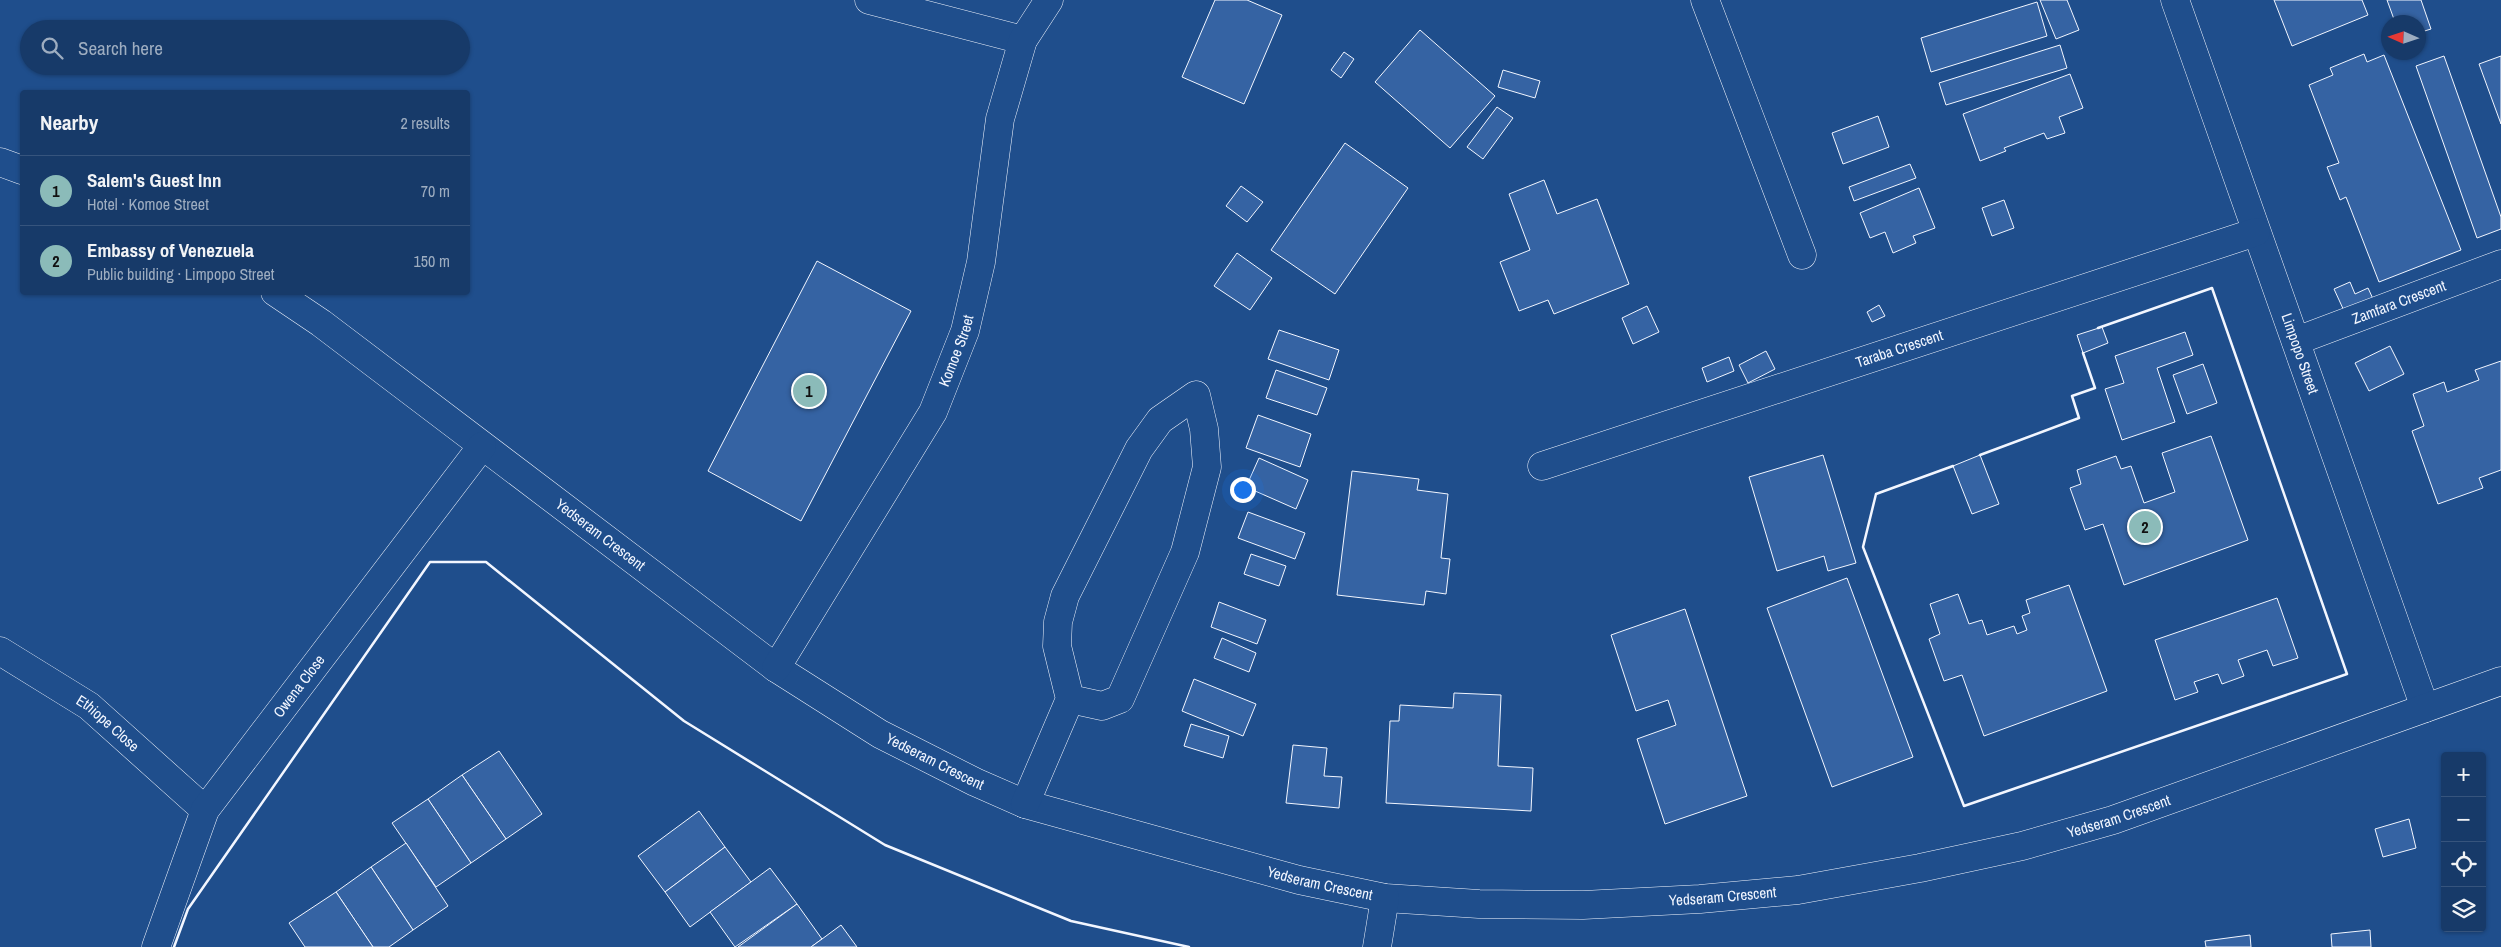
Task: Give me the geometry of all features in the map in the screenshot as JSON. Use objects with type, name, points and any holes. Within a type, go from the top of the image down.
[{"type":"street","points":[[869,0],[1023,40]]},
{"type":"street","name":"Komoe Street","points":[[776,668],[933,412],[961,340],[981,262],[1000,119],[1023,40],[1049,0]]},
{"type":"street","points":[[1705,0],[1802,255]]},
{"type":"street","name":"Limpopo Street","points":[[2175,0],[2425,708]]},
{"type":"street","points":[[0,162],[20,169]]},
{"type":"street","name":"Taraba Crescent","points":[[1542,466],[2256,232]]},
{"type":"street","name":"Zamfara Crescent","points":[[2296,341],[2501,264]]},
{"type":"street","name":"Yedseram Crescent","points":[[279,295],[321,323],[776,668],[880,734],[975,782],[1025,804],[1298,880],[1385,898],[1480,904],[1583,905],[1700,899],[1798,890],[1826,885],[2022,846],[2113,820],[2501,681]]},
{"type":"street","points":[[1025,804],[1070,699],[1057,646],[1058,622],[1065,596],[1139,449],[1160,420],[1196,395],[1204,429],[1208,467],[1185,552],[1120,699],[1102,706],[1070,699]]},
{"type":"street","name":"Owena Close","points":[[156,947],[205,810],[482,446]]},
{"type":"street","name":"Ethiope Close","points":[[0,651],[90,706],[205,810]]},
{"type":"street","points":[[1376,947],[1385,898]]},
{"type":"building","points":[[1215,0],[1247,0],[1282,15],[1244,104],[1182,77]]},
{"type":"building","points":[[2040,0],[2067,0],[2079,30],[2056,39]]},
{"type":"building","points":[[2274,0],[2362,0],[2368,15],[2292,46]]},
{"type":"building","points":[[2387,0],[2421,0],[2431,29],[2426,31],[2426,15],[2392,15]]},
{"type":"building","points":[[2037,2],[2047,36],[1931,72],[1921,38]]},
{"type":"building","points":[[1420,30],[1495,96],[1450,148],[1375,82]]},
{"type":"building","points":[[2060,45],[2067,68],[1946,105],[1939,83]]},
{"type":"building","points":[[1344,52],[1354,59],[1341,78],[1331,70]]},
{"type":"building","points":[[2364,54],[2367,62],[2381,56],[2381,60],[2386,60],[2461,250],[2379,282],[2346,197],[2340,200],[2327,167],[2339,163],[2309,85],[2333,75],[2330,68]]},
{"type":"building","points":[[2444,56],[2501,217],[2501,229],[2477,238],[2416,66]]},
{"type":"building","points":[[2501,56],[2501,124],[2479,64]]},
{"type":"building","points":[[1503,70],[1540,81],[1535,98],[1498,87]]},
{"type":"building","points":[[2070,74],[2083,108],[2059,117],[2065,133],[2047,139],[2044,133],[2004,148],[2006,151],[1980,161],[1963,114]]},
{"type":"building","points":[[1497,107],[1513,118],[1483,159],[1467,147]]},
{"type":"building","points":[[1878,116],[1889,147],[1843,164],[1832,133]]},
{"type":"building","points":[[1345,143],[1408,188],[1335,294],[1271,250]]},
{"type":"building","points":[[1910,164],[1916,178],[1854,201],[1849,187]]},
{"type":"building","points":[[1544,180],[1557,214],[1597,199],[1629,284],[1554,314],[1548,300],[1519,311],[1500,262],[1530,250],[1509,194]]},
{"type":"building","points":[[1241,186],[1263,202],[1247,222],[1226,206]]},
{"type":"building","points":[[1919,188],[1935,228],[1913,236],[1916,243],[1893,253],[1885,232],[1870,238],[1860,213]]},
{"type":"building","points":[[2004,200],[2014,228],[1992,236],[1982,208]]},
{"type":"building","points":[[1237,253],[1272,278],[1250,310],[1214,286]]},
{"type":"building","points":[[817,261],[911,311],[801,521],[708,471]]},
{"type":"building","points":[[2350,282],[2355,294],[2368,288],[2374,301],[2345,313],[2334,289]]},
{"type":"building","points":[[1879,305],[1885,316],[1872,322],[1867,312]]},
{"type":"building","points":[[1647,306],[1659,332],[1633,344],[1622,318]]},
{"type":"building","points":[[2102,327],[2108,343],[2083,353],[2077,335]]},
{"type":"building","points":[[1279,330],[1339,350],[1329,380],[1268,359]]},
{"type":"building","points":[[2185,332],[2193,355],[2157,368],[2175,422],[2122,440],[2105,389],[2124,383],[2115,356]]},
{"type":"building","points":[[2390,346],[2404,374],[2369,391],[2355,363]]},
{"type":"building","points":[[1766,351],[1775,369],[1748,383],[1739,365]]},
{"type":"building","points":[[1729,357],[1734,371],[1707,382],[1702,368]]},
{"type":"building","points":[[2501,361],[2501,470],[2479,478],[2483,488],[2438,504],[2412,431],[2424,426],[2413,394],[2444,382],[2447,392],[2479,380],[2475,370]]},
{"type":"building","points":[[2203,364],[2217,403],[2187,414],[2173,375]]},
{"type":"building","points":[[1276,370],[1327,388],[1317,415],[1266,398]]},
{"type":"building","points":[[1258,415],[1311,434],[1300,467],[1246,448]]},
{"type":"building","points":[[2211,436],[2248,540],[2124,585],[2103,524],[2085,530],[2070,488],[2081,484],[2077,470],[2116,456],[2121,469],[2131,466],[2144,503],[2175,492],[2162,453]]},
{"type":"building","points":[[1823,455],[1856,563],[1828,571],[1824,556],[1777,571],[1749,477]]},
{"type":"building","points":[[1980,455],[1999,504],[1972,514],[1953,466]]},
{"type":"building","points":[[1259,458],[1308,480],[1296,509],[1246,487]]},
{"type":"building","points":[[1352,471],[1419,479],[1417,490],[1448,494],[1441,558],[1450,559],[1446,594],[1426,591],[1424,605],[1337,595]]},
{"type":"building","points":[[1248,512],[1305,533],[1295,559],[1238,538]]},
{"type":"building","points":[[1251,554],[1286,566],[1279,586],[1244,574]]},
{"type":"building","points":[[1847,578],[1913,757],[1832,787],[1767,608]]},
{"type":"building","points":[[2069,585],[2107,691],[1984,736],[1962,675],[1944,681],[1929,639],[1940,634],[1930,604],[1958,594],[1969,624],[1982,620],[1987,635],[2014,626],[2017,634],[2027,630],[2022,616],[2030,613],[2026,600]]},
{"type":"building","points":[[2277,598],[2298,658],[2273,666],[2267,650],[2238,660],[2244,676],[2222,684],[2218,674],[2194,682],[2198,692],[2175,700],[2155,640]]},
{"type":"building","points":[[1219,602],[1266,620],[1257,644],[1211,627]]},
{"type":"building","points":[[1685,609],[1747,796],[1665,824],[1637,739],[1676,725],[1668,700],[1636,711],[1611,635]]},
{"type":"building","points":[[1222,638],[1256,653],[1249,672],[1214,658]]},
{"type":"building","points":[[1194,679],[1256,704],[1243,736],[1182,711]]},
{"type":"building","points":[[1454,693],[1501,695],[1498,766],[1533,768],[1531,811],[1386,803],[1390,721],[1399,721],[1400,705],[1453,708]]},
{"type":"building","points":[[1191,724],[1229,736],[1223,758],[1184,746]]},
{"type":"building","points":[[1293,745],[1327,748],[1324,776],[1342,777],[1339,808],[1286,803]]},
{"type":"building","points":[[499,751],[542,814],[506,839],[462,775]]},
{"type":"building","points":[[462,775],[506,839],[471,863],[428,799]]},
{"type":"building","points":[[428,799],[471,863],[436,887],[392,823]]},
{"type":"building","points":[[699,811],[725,847],[665,892],[638,856]]},
{"type":"building","points":[[2409,819],[2416,848],[2383,857],[2375,829]]},
{"type":"building","points":[[406,843],[448,906],[413,930],[371,867]]},
{"type":"building","points":[[725,847],[751,882],[690,927],[665,892]]},
{"type":"building","points":[[371,867],[413,930],[389,947],[373,947],[336,892]]},
{"type":"building","points":[[770,868],[797,904],[735,947],[710,912]]},
{"type":"building","points":[[336,892],[373,947],[305,947],[289,923]]},
{"type":"building","points":[[797,904],[822,939],[811,947],[738,947]]},
{"type":"building","points":[[841,925],[857,947],[811,947],[822,939]]},
{"type":"building","points":[[2370,930],[2371,947],[2332,947],[2331,934]]},
{"type":"building","points":[[2250,935],[2251,947],[2206,947],[2205,941]]},
{"type":"wall","points":[[1953,466],[1876,494],[1863,547],[1964,806],[2347,674],[2212,288],[2098,328]]},
{"type":"wall","points":[[1980,455],[2079,418],[2072,396],[2095,388],[2083,353]]},
{"type":"wall","points":[[174,947],[188,909],[430,562],[486,562],[684,721],[885,845],[1071,921],[1189,947]]},
{"type":"place","name":"Salem's Guest Inn","points":[[809,391]]},
{"type":"place","name":"Embassy of Venezuela","points":[[2145,527]]}]
